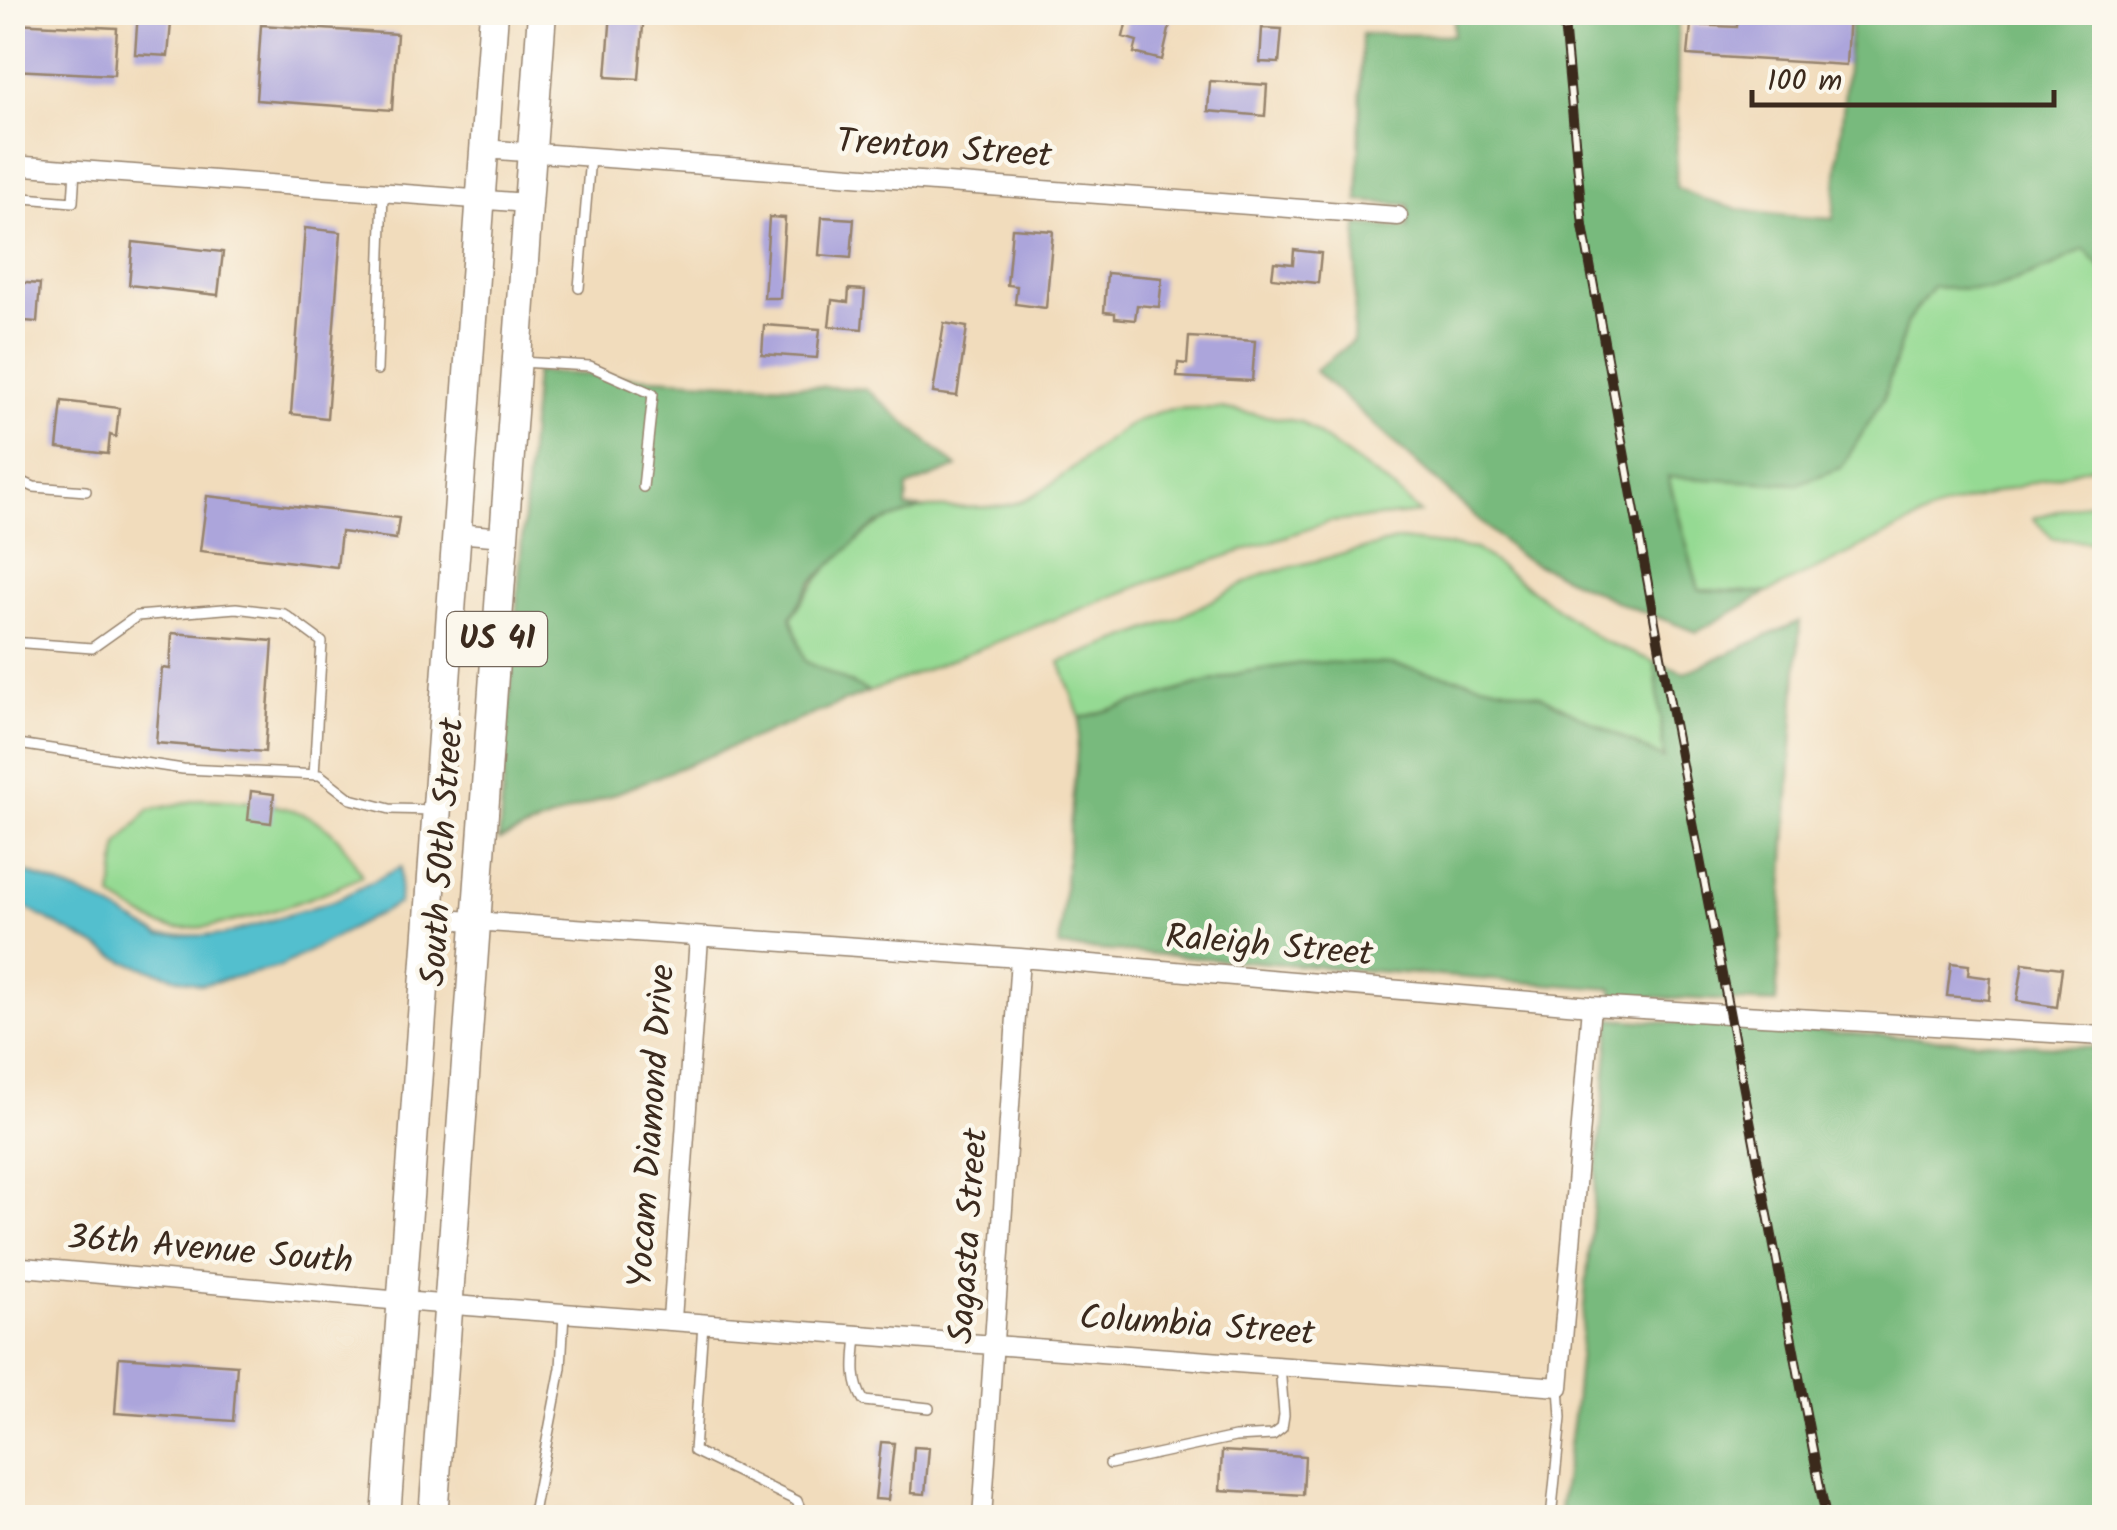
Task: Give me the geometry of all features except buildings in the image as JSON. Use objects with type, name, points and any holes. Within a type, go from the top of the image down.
[{"type":"main road","name":"South 50th Street","points":[[386,1518],[494,12]]},
{"type":"main road","name":"South 50th Street","points":[[433,1518],[542,12]]},
{"type":"street","name":"Trenton Street","points":[[484,148],[1398,216]]},
{"type":"street","points":[[12,165],[528,204]]},
{"type":"street","points":[[456,533],[504,537]]},
{"type":"street","name":"Raleigh Street","points":[[428,918],[1020,958],[1591,1006],[2104,1036]]},
{"type":"street","name":"Yocam Diamond Drive","points":[[672,1319],[699,938]]},
{"type":"street","name":"Sagasta Street","points":[[982,1518],[1020,958]]},
{"type":"street","points":[[1559,1387],[1591,1006]]},
{"type":"street","name":"36th Avenue South","points":[[12,1266],[449,1304]]},
{"type":"street","name":"Columbia Street","points":[[449,1304],[1559,1387]]},
{"type":"lane","points":[[580,288],[590,157]]},
{"type":"lane","points":[[12,197],[73,202],[75,170]]},
{"type":"lane","points":[[378,370],[383,191]]},
{"type":"lane","points":[[517,362],[590,366],[653,394],[642,487]]},
{"type":"lane","points":[[12,477],[34,487],[86,490]]},
{"type":"lane","points":[[12,642],[92,648],[137,616],[236,608],[284,614],[322,642],[314,775]]},
{"type":"lane","points":[[12,742],[183,769],[320,775],[351,798],[390,809],[436,810]]},
{"type":"lane","points":[[532,1518],[561,1368],[564,1312]]},
{"type":"lane","points":[[704,1321],[694,1451],[796,1501],[804,1518]]},
{"type":"lane","points":[[857,1333],[855,1367],[858,1392],[864,1401],[928,1408]]},
{"type":"lane","points":[[1110,1464],[1235,1437],[1273,1435],[1282,1428],[1284,1415],[1280,1366]]},
{"type":"lane","points":[[1551,1518],[1561,1418],[1559,1387]]},
{"type":"green space","points":[[1455,13],[1678,13],[1676,187],[1733,208],[1833,219],[1852,13],[2104,13],[2104,271],[2084,249],[2054,266],[1991,290],[1933,287],[1907,322],[1883,400],[1841,468],[1797,484],[1668,477],[1699,590],[1767,593],[1697,632],[1622,604],[1519,556],[1315,371],[1353,341],[1358,225],[1408,228],[1409,205],[1358,201],[1362,34],[1453,35]]},
{"type":"green space","points":[[2084,249],[2104,271],[2104,463],[1944,507],[1767,593],[1699,590],[1668,476],[1797,484],[1883,400],[1907,322],[1933,287],[1991,290],[2054,266]]},
{"type":"green space","points":[[535,372],[866,389],[957,467],[907,487],[906,508],[923,508],[874,525],[812,582],[791,617],[805,661],[869,692],[499,840]]},
{"type":"green space","points":[[1220,408],[1301,422],[1393,488],[1420,513],[1329,522],[1152,581],[869,692],[805,661],[791,618],[832,564],[886,520],[928,508],[1011,505],[1039,492],[1109,439],[1146,417],[1173,409]]},
{"type":"green space","points":[[2104,498],[2104,542],[2053,539],[2033,518]]},
{"type":"green space","points":[[1400,540],[1476,549],[1600,640],[1655,662],[1665,759],[1539,695],[1309,662],[1244,672],[1080,718],[1060,662],[1174,620],[1263,574]]},
{"type":"green space","points":[[1800,621],[1776,1003],[1613,995],[1613,989],[1059,947],[1080,718],[1244,672],[1309,662],[1390,664],[1539,695],[1664,759],[1655,662],[1685,673]]},
{"type":"green space","points":[[203,799],[278,806],[313,818],[341,842],[362,876],[292,905],[204,927],[160,925],[112,898],[118,845],[149,810]]},
{"type":"green space","points":[[1611,1019],[2104,1049],[2104,1517],[1559,1517],[1575,1402]]},
{"type":"water","points":[[13,867],[96,900],[161,936],[224,935],[336,900],[401,867],[399,903],[279,967],[201,985],[126,962],[13,901]]},
{"type":"railway","points":[[1563,12],[1583,226],[1826,1518]]}]
